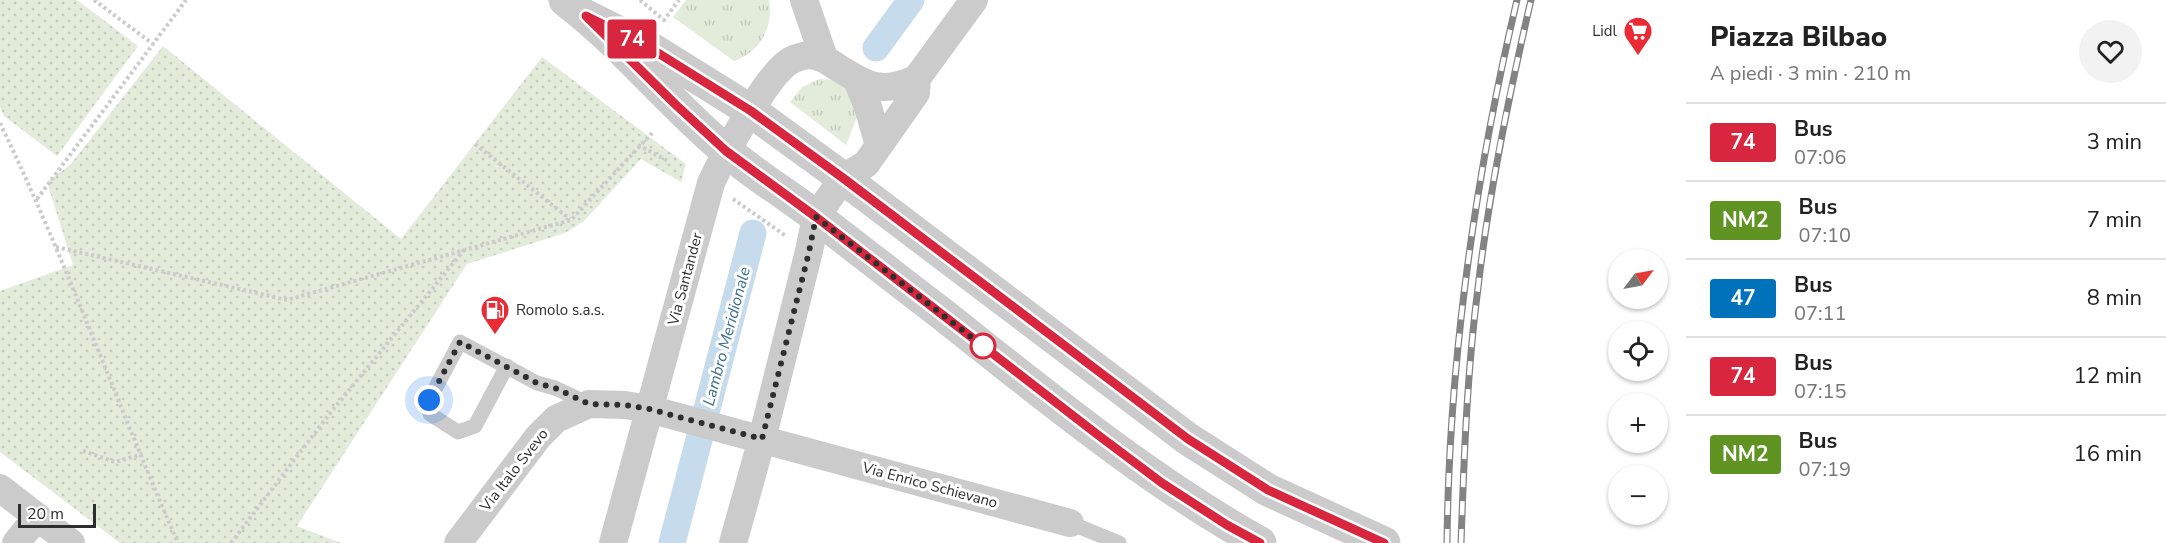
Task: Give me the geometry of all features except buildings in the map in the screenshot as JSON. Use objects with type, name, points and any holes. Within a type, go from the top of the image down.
[{"type":"street","points":[[804,0],[824,58],[857,80],[876,87],[899,87],[917,78],[974,0]]},
{"type":"street","points":[[576,8],[650,48],[751,111],[1188,439],[1268,490],[1384,543]]},
{"type":"street","points":[[576,8],[726,151],[816,217],[1162,483],[1227,525],[1260,543]]},
{"type":"street","name":"Via Santander","points":[[613,543],[658,411],[711,183],[726,151],[751,111],[767,86],[789,61],[807,55],[824,58]]},
{"type":"street","points":[[733,543],[750,436],[809,252],[816,217],[843,178],[866,164],[916,93],[917,78]]},
{"type":"street","points":[[857,80],[879,145]]},
{"type":"street","name":"Via Italo Svevo","points":[[458,543],[538,437],[556,418],[589,404],[625,405],[658,411]]},
{"type":"street","points":[[658,411],[750,436]]},
{"type":"street","name":"Via Enrico Schievano","points":[[750,436],[1070,522]]},
{"type":"street","points":[[0,488],[71,543]]},
{"type":"street","points":[[16,543],[37,517]]},
{"type":"lane","points":[[507,366],[475,426],[458,432],[430,414],[429,400],[460,342],[507,366],[537,383],[555,388],[589,404]]},
{"type":"lane","name":"Via Enrico Schievano","points":[[1070,522],[1119,543]]},
{"type":"path","points":[[94,0],[153,44]]},
{"type":"path","points":[[37,199],[186,0]]},
{"type":"path","points":[[640,0],[664,20],[679,0]]},
{"type":"path","points":[[0,123],[37,199],[178,543]]},
{"type":"path","points":[[56,247],[287,300],[571,220],[638,145],[652,133]]},
{"type":"path","points":[[475,144],[571,220]]},
{"type":"path","points":[[638,145],[668,161]]},
{"type":"path","points":[[733,198],[794,241]]},
{"type":"path","points":[[231,543],[327,417],[465,249]]},
{"type":"path","points":[[84,452],[115,462],[140,455]]},
{"type":"green space","points":[[0,0],[77,0],[138,46],[57,156],[4,116],[0,107]]},
{"type":"green space","points":[[686,0],[769,0],[767,29],[758,45],[734,61],[673,17]]},
{"type":"green space","points":[[163,46],[401,239],[542,57],[686,164],[681,182],[641,159],[583,222],[565,233],[467,264],[297,526],[341,543],[120,543],[0,452],[0,291],[73,265],[47,182],[70,165]]},
{"type":"green space","points":[[820,79],[835,80],[847,86],[857,117],[846,145],[790,102],[802,87]]},
{"type":"waterway","name":"Lambro Meridionale","points":[[876,48],[911,0]]},
{"type":"waterway","name":"Lambro Meridionale","points":[[672,543],[753,233]]},
{"type":"railway","points":[[1447,543],[1453,406],[1467,270],[1489,134],[1517,0]]},
{"type":"railway","points":[[1461,543],[1474,320],[1500,143],[1531,0]]},
{"type":"bus line","name":"74","points":[[1260,543],[1227,525],[1162,483],[816,217],[726,151],[700,129],[586,16],[650,48],[751,111],[1188,439],[1268,490],[1384,543]]},
{"type":"place","name":"Lidl","points":[[1638,56]]},
{"type":"place","name":"Romolo s.a.s.","points":[[495,336]]},
{"type":"route","points":[[429,400],[460,342],[537,383],[555,388],[589,404],[625,405],[649,409],[762,439],[816,217],[983,346]]}]
